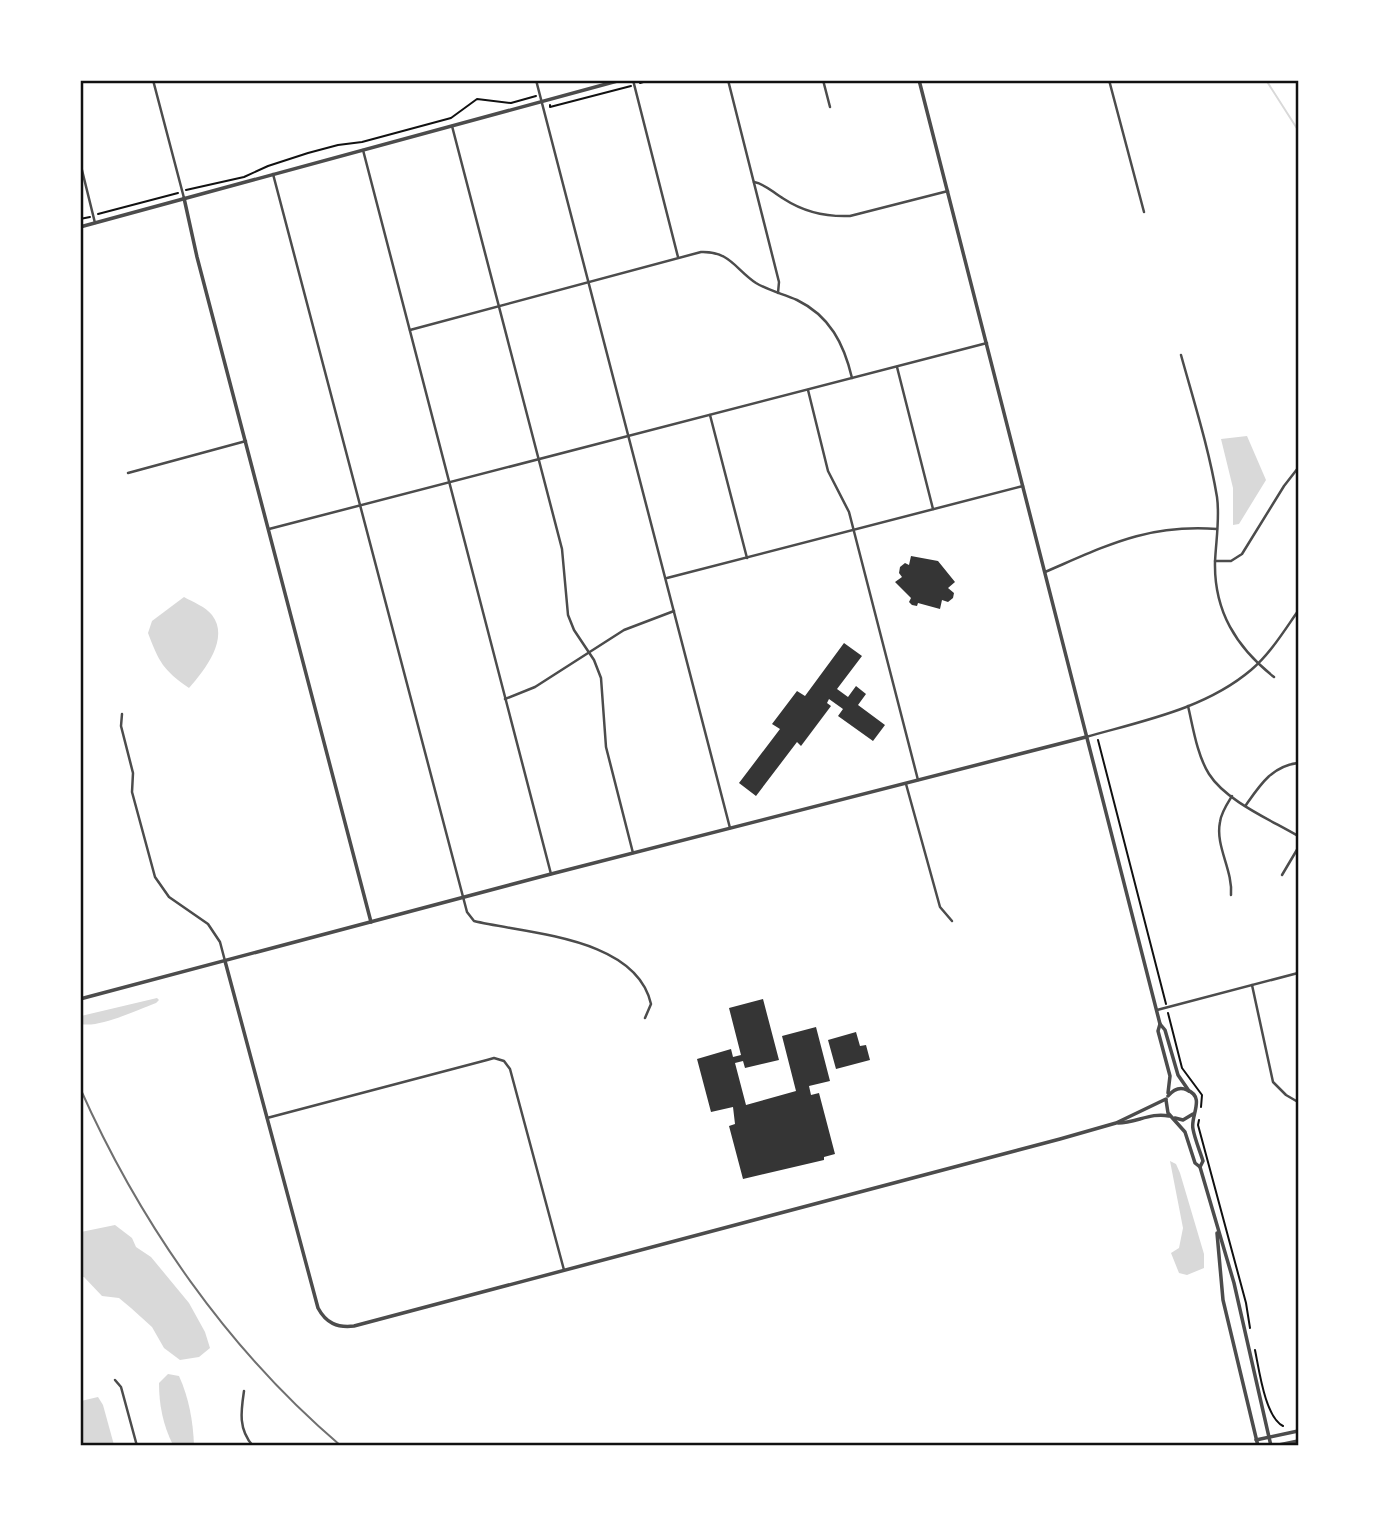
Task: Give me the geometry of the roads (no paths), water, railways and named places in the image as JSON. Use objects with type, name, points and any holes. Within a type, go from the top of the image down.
[{"type":"street","points":[[153,80],[371,922]]},
{"type":"street","points":[[536,80],[730,828]]},
{"type":"street","points":[[80,227],[621,80]]},
{"type":"street","points":[[728,80],[779,282],[778,293]]},
{"type":"street","points":[[823,80],[830,107]]},
{"type":"street","points":[[919,80],[1157,1010],[1160,1024],[1158,1031],[1171,1080],[1166,1108],[1185,1132],[1195,1163],[1200,1167],[1234,1283],[1269,1437],[1273,1446],[1298,1441]]},
{"type":"street","points":[[1110,80],[1144,212]]},
{"type":"street","points":[[633,83],[678,258]]},
{"type":"street","points":[[452,126],[564,560],[568,615],[601,678],[606,747],[633,853]]},
{"type":"street","points":[[363,150],[551,874]]},
{"type":"street","points":[[80,162],[96,223]]},
{"type":"street","points":[[273,174],[467,912],[474,921],[570,940],[617,960],[645,985],[651,1004],[645,1018]]},
{"type":"street","points":[[754,182],[762,184],[793,205],[834,216],[850,216],[947,191]]},
{"type":"street","points":[[411,330],[701,252],[719,253],[755,282],[809,307],[825,320],[844,349],[852,378]]},
{"type":"street","points":[[269,529],[987,343]]},
{"type":"street","points":[[1181,355],[1217,502],[1216,578],[1222,612],[1239,643],[1257,664],[1274,677]]},
{"type":"street","points":[[897,366],[933,509]]},
{"type":"street","points":[[807,390],[828,471],[845,503],[853,530],[918,780]]},
{"type":"street","points":[[710,415],[747,558]]},
{"type":"street","points":[[128,473],[246,441]]},
{"type":"street","points":[[1216,561],[1231,561],[1242,554],[1298,468]]},
{"type":"street","points":[[666,578],[1023,486]]},
{"type":"street","points":[[1045,572],[1120,540],[1144,533],[1168,528],[1217,528]]},
{"type":"street","points":[[505,699],[535,687],[624,630],[674,611]]},
{"type":"street","points":[[80,999],[1157,717],[1225,688],[1257,664],[1298,611]]},
{"type":"street","points":[[1188,706],[1206,769],[1217,785],[1298,836]]},
{"type":"street","points":[[122,714],[121,726],[133,773],[132,792],[155,877],[169,897],[208,924],[220,942],[318,1308],[330,1322],[339,1326],[354,1325],[1116,1123],[1167,1097],[1177,1089],[1189,1091]]},
{"type":"street","points":[[1246,805],[1265,779],[1283,767],[1298,764]]},
{"type":"street","points":[[906,783],[940,907],[953,921]]},
{"type":"street","points":[[1231,895],[1231,880],[1219,826],[1232,796]]},
{"type":"street","points":[[1282,874],[1298,848]]},
{"type":"street","points":[[1157,1010],[1298,973]]},
{"type":"street","points":[[1252,985],[1270,1071],[1276,1086],[1298,1102]]},
{"type":"street","points":[[1160,1024],[1166,1030],[1178,1075],[1196,1100],[1197,1114],[1193,1131],[1203,1161],[1200,1167]]},
{"type":"street","points":[[267,1118],[494,1058],[504,1061],[510,1069],[564,1270]]},
{"type":"street","points":[[1116,1123],[1126,1123],[1157,1114],[1188,1118],[1197,1114]]},
{"type":"street","points":[[1217,1231],[1223,1300],[1257,1443],[1269,1437],[1298,1431]]},
{"type":"street","points":[[115,1380],[121,1387],[137,1446]]},
{"type":"street","points":[[244,1391],[241,1422],[253,1446]]},
{"type":"waterway","points":[[1266,80],[1298,130]]},
{"type":"railway","points":[[80,1088],[130,1187],[191,1282],[261,1369],[341,1446]]}]
